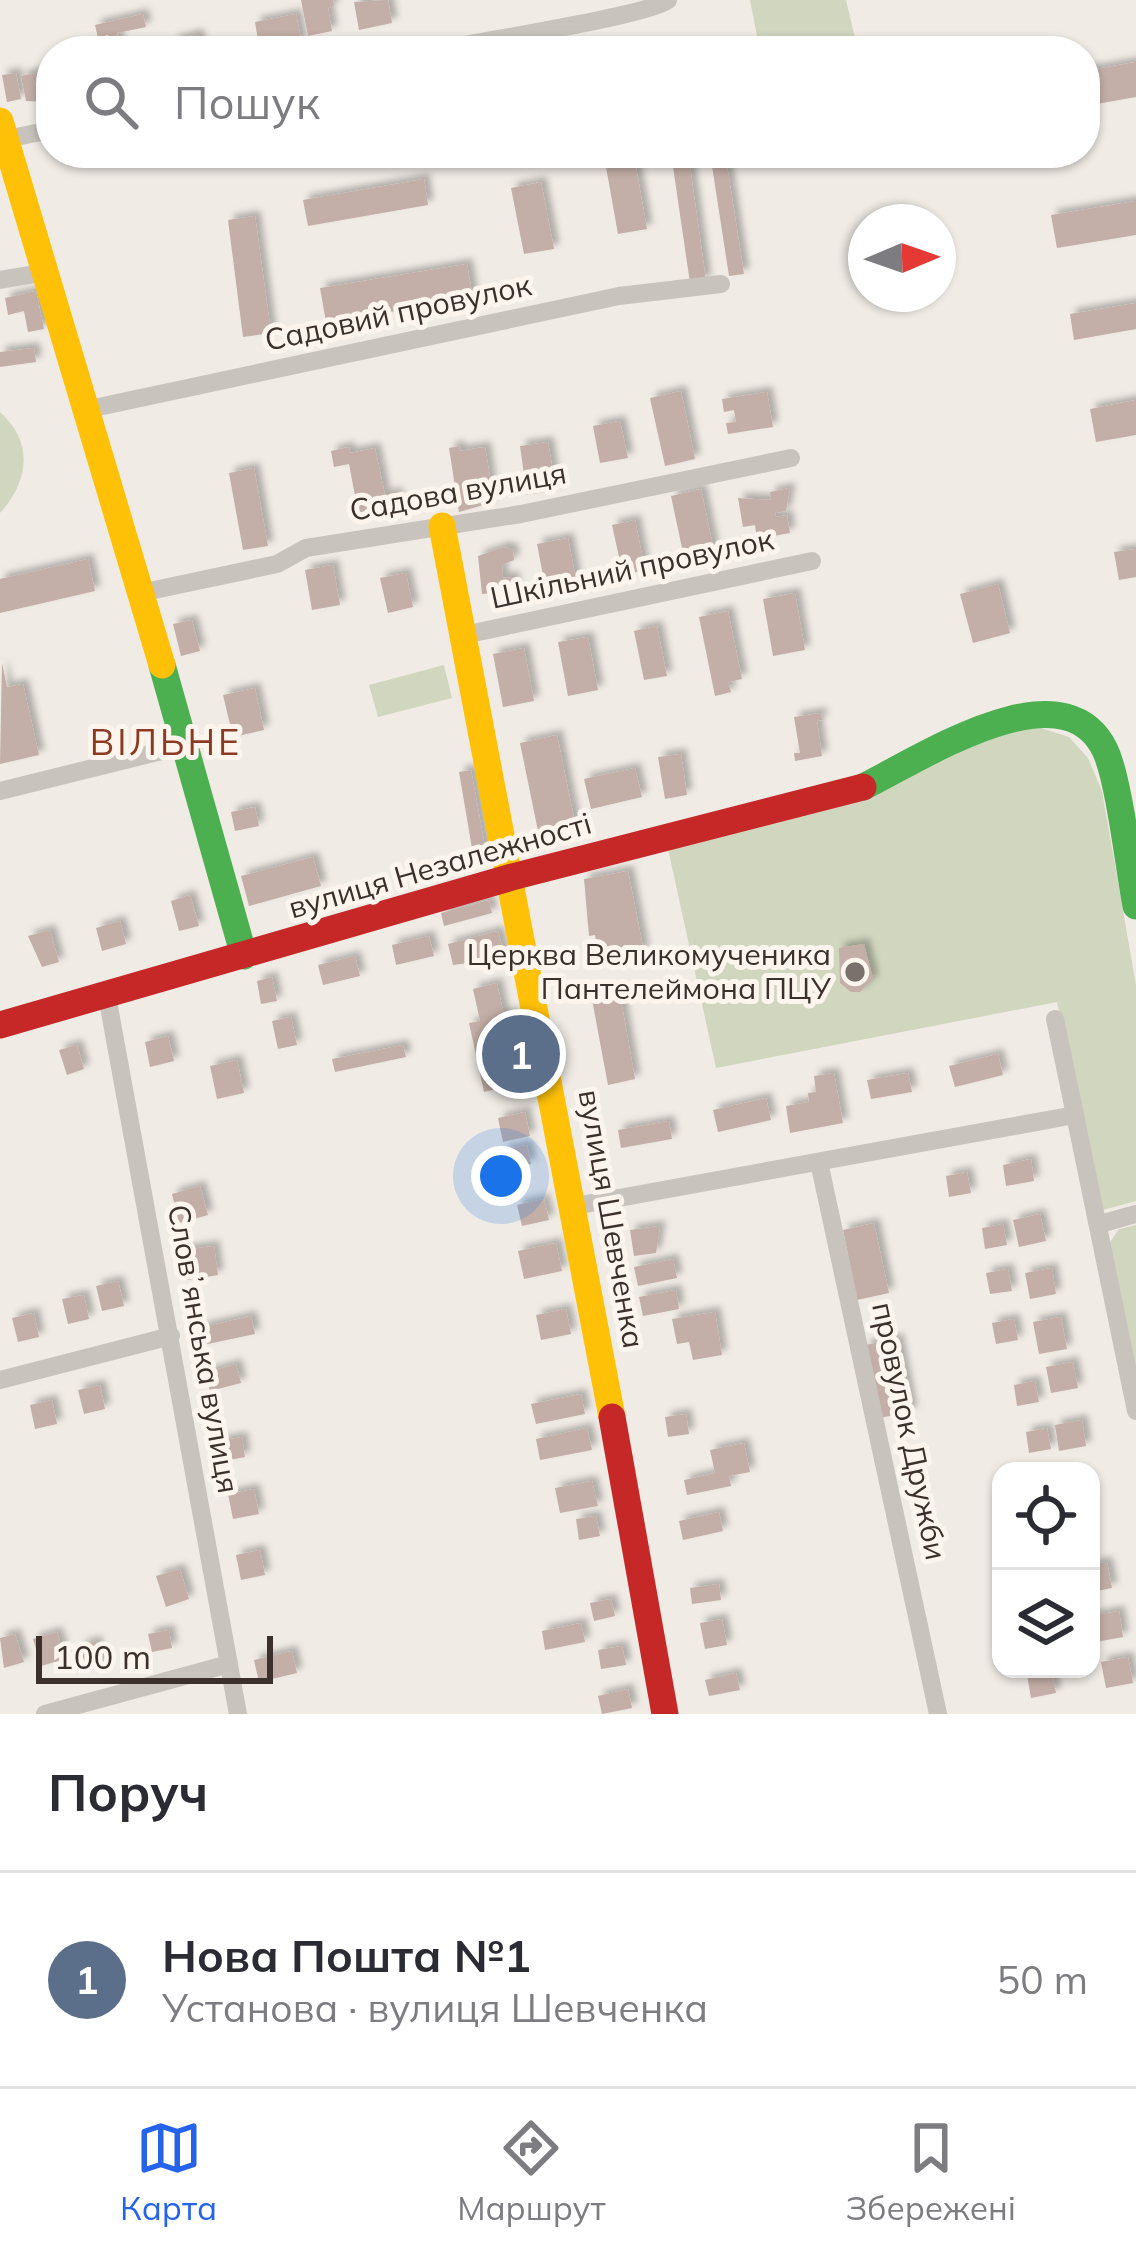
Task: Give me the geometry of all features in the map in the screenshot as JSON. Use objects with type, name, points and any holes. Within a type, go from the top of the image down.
[{"type":"street","points":[[504,36],[592,18],[647,13],[668,0]]},
{"type":"street","points":[[36,130],[3,130],[89,409],[244,956]]},
{"type":"street","points":[[0,280],[47,272]]},
{"type":"street","name":"Садовий провулок","points":[[89,409],[619,296],[721,284]]},
{"type":"street","name":"Садова вулиця","points":[[140,593],[278,564],[306,548],[790,458]]},
{"type":"street","name":"вулиця Шевченка","points":[[442,526],[575,1205],[665,1714]]},
{"type":"street","name":"Шкільний провулок","points":[[464,635],[812,561]]},
{"type":"street","name":"вулиця Незалежності","points":[[0,1025],[512,877],[862,787],[996,722],[1042,711],[1085,725],[1105,750],[1136,906]]},
{"type":"street","points":[[0,790],[182,746]]},
{"type":"street","name":"Словʼянська вулиця","points":[[107,996],[238,1714]]},
{"type":"street","points":[[1055,1019],[1136,1411]]},
{"type":"street","points":[[575,1205],[1075,1115]]},
{"type":"street","name":"провулок Дружби","points":[[819,1162],[938,1714]]},
{"type":"street","points":[[1100,1224],[1136,1214]]},
{"type":"street","points":[[0,1380],[171,1336]]},
{"type":"street","points":[[45,1714],[230,1664]]},
{"type":"green space","points":[[750,0],[846,0],[855,36],[757,36]]},
{"type":"green space","points":[[0,412],[18,436],[24,462],[17,488],[0,513]]},
{"type":"green space","points":[[444,665],[452,698],[378,717],[369,685]]},
{"type":"green space","points":[[1038,727],[1069,737],[1088,758],[1102,791],[1136,985],[1136,1201],[1103,1210],[1057,1002],[716,1068],[668,849],[995,734]]},
{"type":"green space","points":[[1136,1225],[1136,1393],[1108,1245],[1119,1229]]},
{"type":"building","points":[[301,0],[333,0],[334,6],[328,8],[332,31],[308,36]]},
{"type":"building","points":[[388,0],[392,23],[359,30],[354,2]]},
{"type":"building","points":[[143,14],[146,27],[118,36],[98,36],[95,25]]},
{"type":"building","points":[[296,14],[300,36],[257,36],[255,22]]},
{"type":"building","points":[[1136,62],[1136,97],[1100,103],[1100,68]]},
{"type":"building","points":[[16,73],[21,99],[7,102],[2,75]]},
{"type":"building","points":[[36,73],[36,101],[26,101],[21,76]]},
{"type":"building","points":[[606,168],[636,168],[647,229],[618,234]]},
{"type":"building","points":[[673,168],[690,168],[706,281],[690,283]]},
{"type":"building","points":[[712,168],[727,168],[744,274],[729,276]]},
{"type":"building","points":[[424,179],[428,205],[308,226],[303,200]]},
{"type":"building","points":[[541,182],[554,249],[524,254],[511,188]]},
{"type":"building","points":[[1136,201],[1136,235],[1057,248],[1051,215]]},
{"type":"building","points":[[255,216],[271,333],[243,337],[228,220]]},
{"type":"building","points":[[467,264],[473,299],[326,322],[320,288]]},
{"type":"building","points":[[36,291],[44,329],[28,332],[24,311],[8,315],[5,298]]},
{"type":"building","points":[[1136,303],[1136,329],[1074,340],[1070,314]]},
{"type":"building","points":[[34,348],[36,362],[0,367],[0,352]]},
{"type":"building","points":[[681,391],[695,459],[665,466],[650,398]]},
{"type":"building","points":[[767,392],[773,427],[728,434],[726,423],[736,422],[734,410],[724,412],[722,399]]},
{"type":"building","points":[[1136,400],[1136,435],[1096,442],[1090,409]]},
{"type":"building","points":[[620,421],[628,458],[600,463],[593,426]]},
{"type":"building","points":[[548,442],[556,490],[527,495],[520,446]]},
{"type":"building","points":[[459,446],[460,451],[485,447],[494,502],[459,512],[449,448]]},
{"type":"building","points":[[349,447],[350,453],[375,448],[385,495],[397,493],[399,504],[359,517],[349,464],[334,467],[331,451]]},
{"type":"building","points":[[254,468],[268,546],[243,550],[229,473]]},
{"type":"building","points":[[790,488],[786,511],[775,513],[776,517],[787,515],[790,533],[757,539],[755,525],[743,527],[738,498],[771,500],[770,492]]},
{"type":"building","points":[[701,489],[715,556],[685,562],[671,496]]},
{"type":"building","points":[[635,520],[645,570],[623,575],[612,525]]},
{"type":"building","points":[[568,538],[577,585],[546,591],[537,544]]},
{"type":"building","points":[[504,547],[513,550],[514,560],[502,565],[503,578],[514,577],[515,591],[482,594],[478,556]]},
{"type":"building","points":[[1136,549],[1136,577],[1119,580],[1114,552]]},
{"type":"building","points":[[88,559],[95,591],[0,613],[0,579]]},
{"type":"building","points":[[333,565],[340,605],[312,610],[305,570]]},
{"type":"building","points":[[406,573],[413,607],[388,613],[380,578]]},
{"type":"building","points":[[998,584],[1010,633],[973,643],[960,594]]},
{"type":"building","points":[[795,593],[805,650],[773,656],[763,599]]},
{"type":"building","points":[[728,611],[742,679],[728,682],[731,692],[715,696],[699,617]]},
{"type":"building","points":[[192,620],[200,651],[181,656],[173,624]]},
{"type":"building","points":[[657,626],[667,676],[644,680],[634,631]]},
{"type":"building","points":[[588,637],[598,690],[568,696],[558,642]]},
{"type":"building","points":[[524,648],[534,701],[503,707],[493,654]]},
{"type":"building","points":[[2,663],[7,687],[23,684],[39,755],[0,764]]},
{"type":"building","points":[[255,688],[264,730],[233,737],[223,695]]},
{"type":"building","points":[[821,713],[822,720],[817,721],[822,756],[795,761],[794,753],[800,753],[794,717]]},
{"type":"building","points":[[557,735],[576,828],[539,836],[520,743]]},
{"type":"building","points":[[681,754],[687,795],[665,799],[658,757]]},
{"type":"building","points":[[635,768],[642,797],[591,809],[584,779]]},
{"type":"building","points":[[471,770],[487,858],[474,860],[459,772]]},
{"type":"building","points":[[255,807],[259,826],[235,831],[231,812]]},
{"type":"building","points":[[313,857],[321,886],[249,906],[241,876]]},
{"type":"building","points":[[628,871],[644,952],[600,961],[595,935],[589,936],[584,879]]},
{"type":"building","points":[[190,895],[199,926],[179,931],[171,901]]},
{"type":"building","points":[[489,900],[492,913],[444,926],[441,913]]},
{"type":"building","points":[[120,921],[126,944],[102,951],[96,928]]},
{"type":"building","points":[[50,930],[59,962],[42,967],[28,936]]},
{"type":"building","points":[[498,931],[505,958],[453,965],[448,944]]},
{"type":"building","points":[[429,936],[434,956],[396,965],[392,945]]},
{"type":"building","name":"Церква Великомученика Пантелеймона ПЦУ","points":[[864,944],[873,979],[860,992],[851,992],[840,983],[839,948]]},
{"type":"building","points":[[355,956],[360,976],[323,985],[318,965]]},
{"type":"building","points":[[272,977],[277,1001],[261,1004],[257,981]]},
{"type":"building","points":[[497,983],[504,1016],[512,1014],[527,1082],[484,1092],[469,1023],[480,1021],[473,989]]},
{"type":"building","points":[[619,989],[635,1079],[608,1085],[591,994]]},
{"type":"building","points":[[291,1017],[297,1045],[278,1049],[272,1021]]},
{"type":"building","points":[[168,1036],[174,1061],[150,1067],[145,1042]]},
{"type":"building","points":[[77,1045],[84,1069],[67,1075],[59,1050]]},
{"type":"building","points":[[403,1045],[406,1057],[335,1072],[332,1059]]},
{"type":"building","points":[[998,1054],[1003,1075],[955,1087],[949,1066]]},
{"type":"building","points":[[237,1060],[244,1093],[217,1099],[210,1066]]},
{"type":"building","points":[[834,1073],[843,1123],[790,1133],[786,1106],[809,1102],[808,1093],[816,1092],[814,1076]]},
{"type":"building","points":[[908,1073],[912,1092],[871,1099],[867,1080]]},
{"type":"building","points":[[766,1098],[771,1120],[718,1132],[713,1110]]},
{"type":"building","points":[[525,1112],[530,1136],[503,1142],[498,1118]]},
{"type":"building","points":[[669,1121],[672,1139],[621,1148],[618,1130]]},
{"type":"building","points":[[527,1145],[531,1164],[507,1169],[502,1150]]},
{"type":"building","points":[[1031,1159],[1034,1181],[1006,1186],[1003,1165]]},
{"type":"building","points":[[967,1172],[971,1193],[949,1197],[946,1176]]},
{"type":"building","points":[[200,1186],[208,1215],[179,1223],[172,1194]]},
{"type":"building","points":[[544,1199],[549,1220],[522,1226],[517,1205]]},
{"type":"building","points":[[1040,1214],[1046,1241],[1019,1247],[1013,1220]]},
{"type":"building","points":[[874,1223],[889,1293],[857,1300],[843,1230]]},
{"type":"building","points":[[1003,1224],[1007,1245],[985,1249],[982,1228]]},
{"type":"building","points":[[660,1226],[656,1253],[634,1256],[630,1230]]},
{"type":"building","points":[[556,1243],[562,1271],[524,1279],[518,1251]]},
{"type":"building","points":[[214,1246],[218,1275],[187,1280],[183,1250]]},
{"type":"building","points":[[673,1259],[677,1278],[638,1286],[634,1267]]},
{"type":"building","points":[[1052,1268],[1056,1294],[1030,1299],[1025,1273]]},
{"type":"building","points":[[1008,1269],[1012,1291],[990,1294],[986,1273]]},
{"type":"building","points":[[118,1281],[124,1306],[102,1311],[96,1286]]},
{"type":"building","points":[[676,1290],[679,1309],[643,1316],[639,1297]]},
{"type":"building","points":[[84,1295],[89,1319],[68,1324],[62,1299]]},
{"type":"building","points":[[566,1309],[571,1334],[541,1340],[536,1315]]},
{"type":"building","points":[[715,1312],[722,1355],[693,1360],[689,1342],[677,1344],[672,1319]]},
{"type":"building","points":[[34,1313],[39,1337],[18,1342],[12,1318]]},
{"type":"building","points":[[251,1316],[255,1334],[203,1345],[199,1328]]},
{"type":"building","points":[[1061,1317],[1067,1349],[1039,1354],[1033,1322]]},
{"type":"building","points":[[1014,1319],[1018,1340],[996,1344],[992,1323]]},
{"type":"building","points":[[898,1339],[912,1412],[879,1418],[865,1345]]},
{"type":"building","points":[[1073,1362],[1078,1388],[1051,1393],[1046,1367]]},
{"type":"building","points":[[236,1364],[241,1383],[210,1391],[205,1373]]},
{"type":"building","points":[[1035,1381],[1039,1402],[1017,1406],[1014,1385]]},
{"type":"building","points":[[100,1385],[105,1409],[84,1414],[78,1390]]},
{"type":"building","points":[[581,1394],[585,1414],[536,1424],[531,1404]]},
{"type":"building","points":[[52,1400],[57,1424],[35,1429],[30,1405]]},
{"type":"building","points":[[686,1414],[689,1434],[668,1437],[665,1417]]},
{"type":"building","points":[[1082,1420],[1086,1446],[1059,1451],[1055,1425]]},
{"type":"building","points":[[587,1428],[592,1450],[540,1460],[536,1439]]},
{"type":"building","points":[[1047,1428],[1051,1449],[1029,1453],[1026,1432]]},
{"type":"building","points":[[242,1437],[245,1457],[224,1461],[220,1441]]},
{"type":"building","points":[[744,1443],[750,1472],[729,1476],[731,1486],[687,1495],[684,1480],[715,1473],[710,1450]]},
{"type":"building","points":[[592,1481],[598,1506],[560,1513],[555,1488]]},
{"type":"building","points":[[254,1489],[259,1514],[233,1519],[228,1494]]},
{"type":"building","points":[[719,1512],[723,1531],[683,1540],[679,1521]]},
{"type":"building","points":[[596,1516],[600,1536],[579,1540],[576,1519]]},
{"type":"building","points":[[260,1550],[265,1575],[241,1580],[236,1555]]},
{"type":"building","points":[[1107,1562],[1112,1588],[1100,1590],[1100,1563]]},
{"type":"building","points":[[180,1569],[189,1599],[166,1607],[156,1576]]},
{"type":"building","points":[[719,1584],[721,1600],[692,1604],[690,1588]]},
{"type":"building","points":[[611,1599],[615,1616],[594,1621],[590,1603]]},
{"type":"building","points":[[1119,1611],[1123,1637],[1100,1641],[1100,1615]]},
{"type":"building","points":[[722,1619],[727,1645],[705,1649],[700,1623]]},
{"type":"building","points":[[581,1623],[585,1642],[545,1650],[542,1631]]},
{"type":"building","points":[[169,1630],[172,1648],[152,1652],[148,1634]]},
{"type":"building","points":[[57,1632],[65,1659],[41,1666],[33,1639]]},
{"type":"building","points":[[15,1634],[24,1662],[4,1668],[0,1638]]},
{"type":"building","points":[[96,1641],[102,1667],[87,1671],[80,1646]]},
{"type":"building","points":[[622,1646],[626,1665],[601,1669],[598,1650]]},
{"type":"building","points":[[292,1651],[297,1673],[259,1682],[254,1660]]},
{"type":"building","points":[[1128,1657],[1133,1683],[1106,1688],[1101,1662]]},
{"type":"building","points":[[736,1673],[740,1690],[709,1696],[705,1680]]},
{"type":"building","points":[[1028,1678],[1053,1678],[1056,1693],[1031,1698]]},
{"type":"building","points":[[628,1689],[632,1708],[602,1714],[598,1696]]},
{"type":"traffic: fast","points":[[162,665],[244,956]]},
{"type":"traffic: fast","points":[[863,787],[953,740],[1025,716],[1057,715],[1085,726],[1110,764],[1136,906]]},
{"type":"traffic: slow","points":[[0,121],[162,665]]},
{"type":"traffic: slow","points":[[442,526],[612,1417]]},
{"type":"traffic: jam","points":[[0,1025],[512,877],[863,787]]},
{"type":"traffic: jam","points":[[612,1417],[665,1714]]},
{"type":"place","name":"Церква Великомученика Пантелеймона ПЦУ","points":[[855,972]]},
{"type":"place","name":"Нова Пошта №1","points":[[521,1054]]},
{"type":"district","name":"ВІЛЬНЕ","points":[[166,742]]}]
